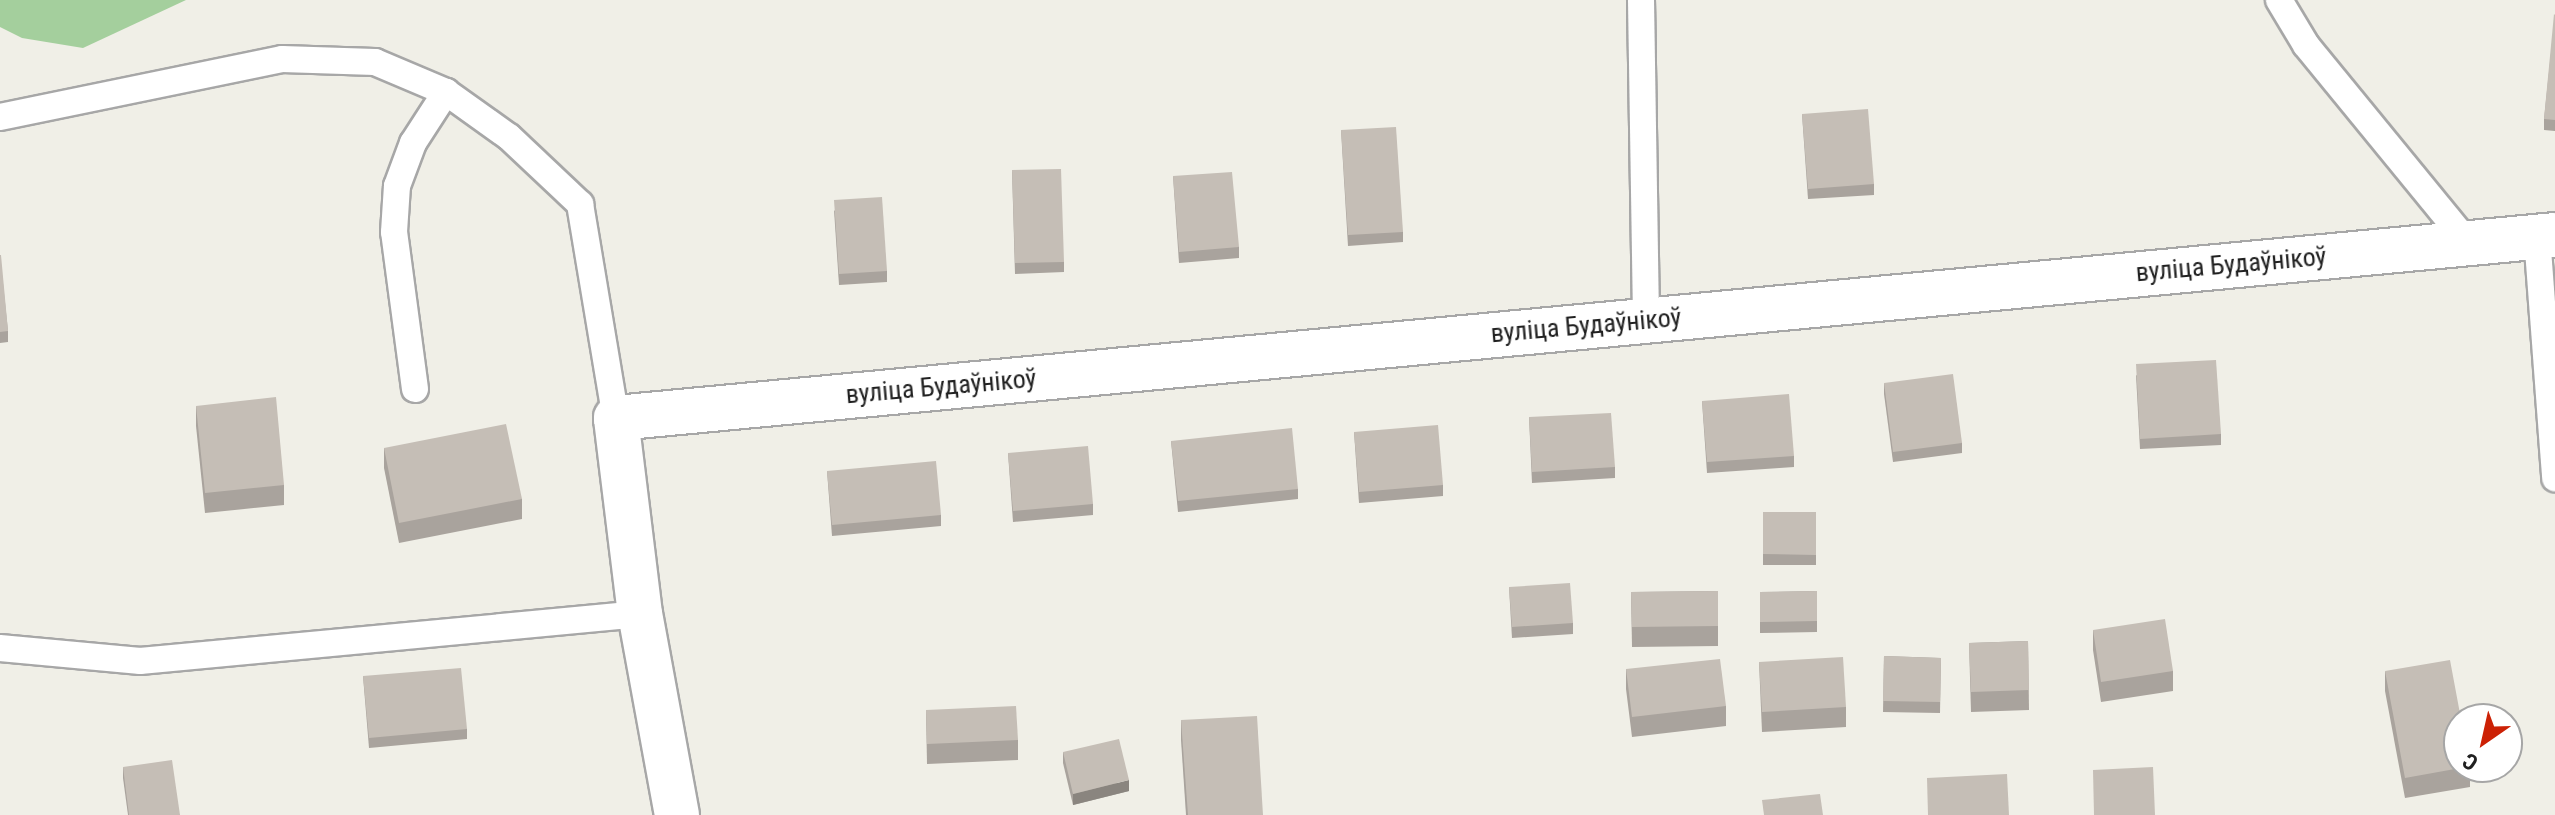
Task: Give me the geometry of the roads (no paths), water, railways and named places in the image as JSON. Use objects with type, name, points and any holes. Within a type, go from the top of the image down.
[{"type":"street","name":"вуліца Будаўнікоў","points":[[616,418],[2546,236]]},
{"type":"street","points":[[616,418],[640,614],[677,815]]},
{"type":"lane","points":[[1641,0],[1646,321]]},
{"type":"lane","points":[[2279,0],[2306,45],[2468,243]]},
{"type":"lane","points":[[0,117],[282,59],[375,62],[446,92],[509,137],[580,204],[616,418]]},
{"type":"lane","points":[[415,389],[394,232],[397,186],[413,143],[446,92]]},
{"type":"lane","points":[[2546,236],[2555,478]]},
{"type":"lane","points":[[0,648],[140,661],[640,614]]}]
